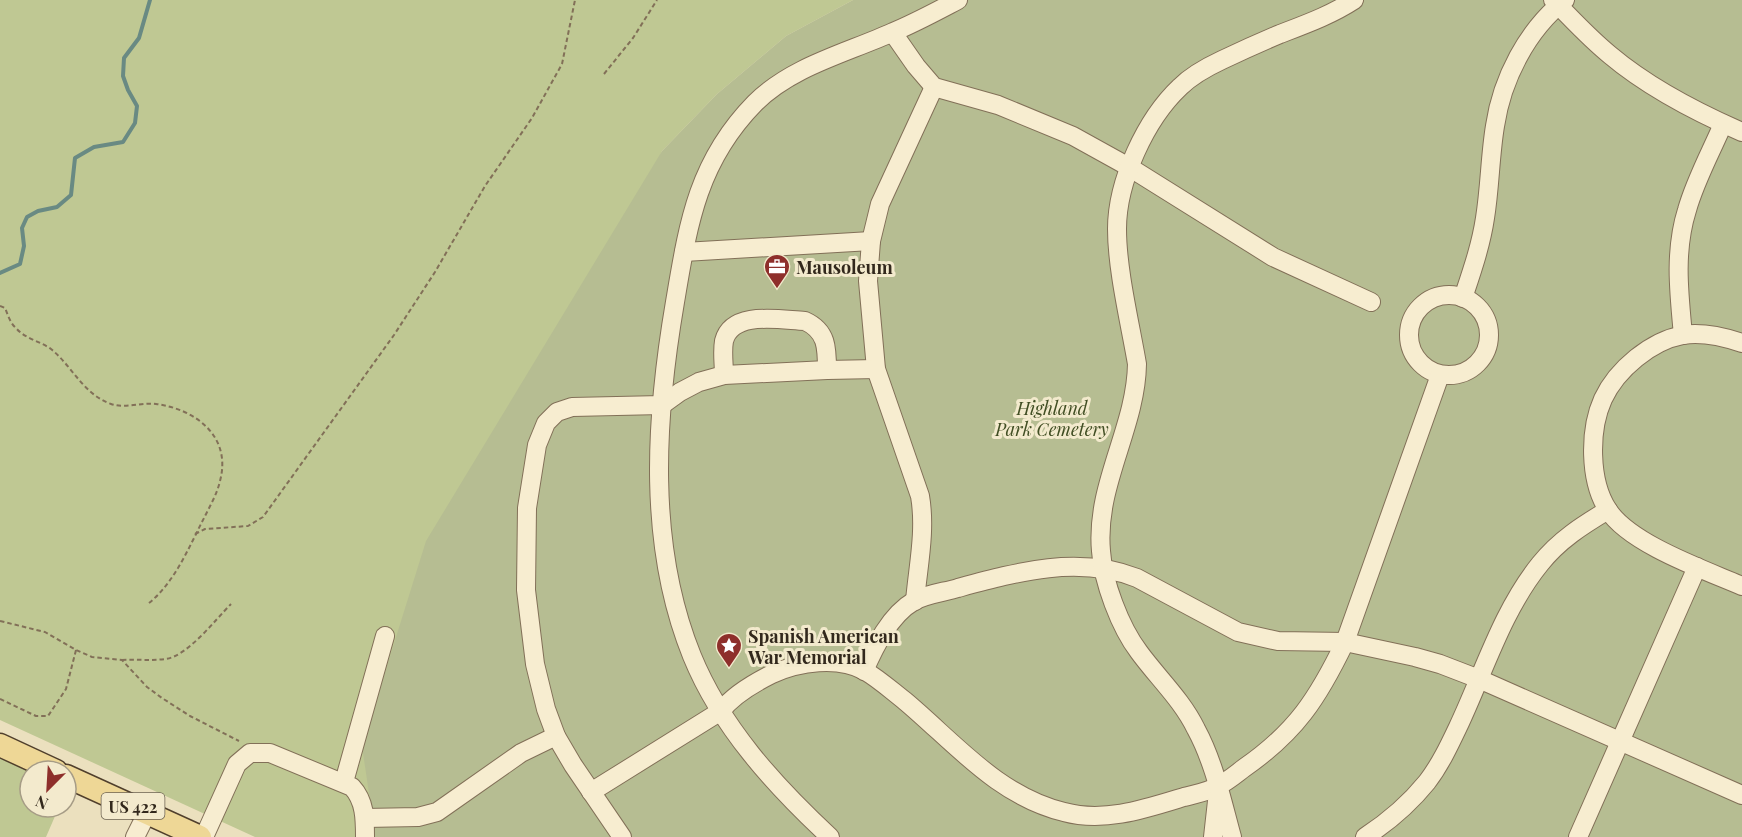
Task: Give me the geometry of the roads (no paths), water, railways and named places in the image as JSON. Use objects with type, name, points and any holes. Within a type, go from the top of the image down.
[{"type":"main road","points":[[0,745],[30,759]]},
{"type":"main road","name":"US 422","points":[[78,781],[202,837]]},
{"type":"lane","points":[[830,837],[796,806],[748,750],[721,711],[687,643],[667,569],[658,474],[667,347],[696,198],[714,156],[756,102],[796,74],[828,58],[893,33],[958,0]]},
{"type":"lane","points":[[1232,837],[1218,787],[1197,730],[1172,690],[1137,650],[1121,618],[1103,569],[1100,530],[1104,501],[1134,399],[1137,381],[1137,364],[1117,228],[1121,195],[1129,167],[1156,116],[1179,87],[1196,74],[1275,36],[1327,16],[1354,0]]},
{"type":"lane","points":[[1463,298],[1485,220],[1495,124],[1500,101],[1527,41],[1559,2],[1583,31],[1632,72],[1723,124],[1742,132]]},
{"type":"lane","points":[[893,33],[934,87],[998,105],[1073,136],[1129,167],[1273,257],[1371,302]]},
{"type":"lane","points":[[915,601],[921,552],[920,496],[876,369],[868,281],[871,241],[880,204],[934,87]]},
{"type":"lane","points":[[1683,335],[1678,279],[1682,231],[1687,208],[1723,124]]},
{"type":"lane","points":[[684,252],[871,241]]},
{"type":"lane","points":[[1452,295],[1474,304],[1483,313],[1488,325],[1489,337],[1481,360],[1473,368],[1463,374],[1440,375],[1419,363],[1412,353],[1408,329],[1419,308],[1428,300],[1452,295]]},
{"type":"lane","points":[[724,375],[723,350],[727,335],[734,325],[747,320],[805,321],[817,327],[824,339],[827,370]]},
{"type":"lane","points":[[1742,343],[1716,336],[1683,335],[1653,346],[1643,353],[1620,375],[1603,398],[1596,426],[1593,460],[1595,475],[1608,510],[1633,534],[1697,567],[1742,586]]},
{"type":"lane","points":[[622,837],[556,736],[546,709],[535,664],[526,591],[527,508],[530,482],[541,433],[552,416],[562,410],[572,407],[662,405],[699,382],[724,375],[876,369]]},
{"type":"lane","points":[[591,792],[721,711],[735,697],[786,668],[824,663],[851,666],[864,671],[911,707],[994,779],[1047,807],[1077,815],[1111,816],[1218,787],[1280,741],[1301,719],[1318,694],[1345,642],[1440,375]]},
{"type":"lane","points":[[1365,837],[1395,814],[1427,782],[1445,754],[1506,619],[1535,571],[1555,547],[1569,535],[1608,510]]},
{"type":"lane","points":[[864,671],[873,651],[897,615],[915,601],[999,577],[1055,567],[1084,566],[1120,572],[1137,578],[1238,632],[1278,640],[1345,642],[1440,664],[1742,795]]},
{"type":"lane","points":[[1578,837],[1697,567]]},
{"type":"lane","points":[[344,782],[385,636]]},
{"type":"lane","points":[[365,818],[408,818],[436,812],[521,753],[556,736]]},
{"type":"lane","points":[[202,837],[237,764],[250,753],[270,753],[344,782],[358,793],[363,805],[365,837]]},
{"type":"lane","points":[[1213,837],[1218,787]]},
{"type":"lane","points":[[135,837],[147,813]]},
{"type":"waterway","points":[[0,273],[20,264],[24,246],[22,228],[27,217],[38,211],[57,207],[71,195],[75,158],[94,147],[123,142],[135,123],[137,106],[123,76],[124,58],[139,38],[150,0]]},
{"type":"place","name":"Mausoleum","points":[[777,290]]},
{"type":"place","name":"Spanish American War Memorial","points":[[729,669]]},
{"type":"park label","name":"Highland Park Cemetery","points":[[1052,418]]}]
